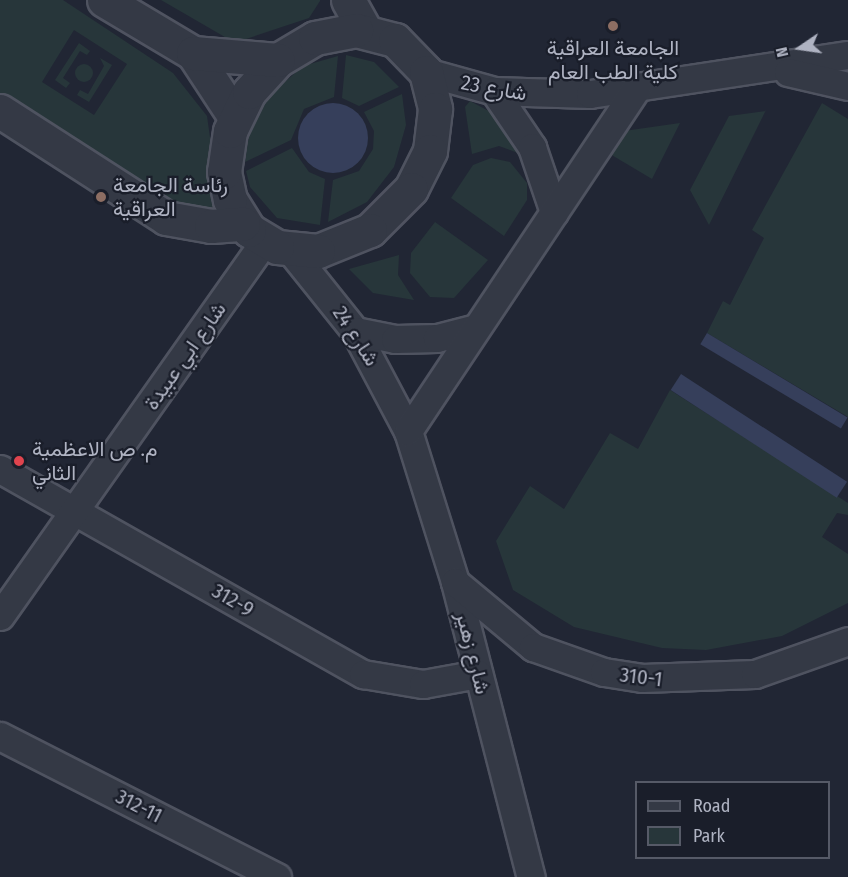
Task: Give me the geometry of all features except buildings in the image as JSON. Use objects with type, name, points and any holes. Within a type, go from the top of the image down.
[{"type":"street","points":[[104,0],[193,53],[235,117]]},
{"type":"street","points":[[348,0],[365,31]]},
{"type":"street","points":[[0,111],[166,218],[266,238],[345,243],[381,222],[402,201],[418,177],[433,137],[435,109],[426,72],[401,44],[365,31],[328,33],[278,60],[258,80],[235,117],[224,172],[230,200],[266,238]]},
{"type":"street","points":[[193,53],[278,60]]},
{"type":"street","name":"شارع 23","points":[[426,72],[494,91],[578,95],[765,70],[848,55]]},
{"type":"street","points":[[765,70],[814,75],[848,86]]},
{"type":"street","points":[[408,431],[637,87]]},
{"type":"street","points":[[494,91],[532,147],[554,212]]},
{"type":"street","name":"شارع 24","points":[[266,238],[355,331],[408,431]]},
{"type":"street","name":"شارع ابي عبيدة","points":[[0,616],[76,512],[266,238]]},
{"type":"street","points":[[355,331],[395,339],[437,338],[476,328]]},
{"type":"street","name":"شارع زهير","points":[[408,431],[455,582],[531,877]]},
{"type":"street","name":"312-9","points":[[0,469],[363,674],[423,684],[478,674]]},
{"type":"street","name":"310-1","points":[[455,582],[533,647],[642,678],[755,674],[848,641]]},
{"type":"street","name":"312-11","points":[[0,736],[277,877]]},
{"type":"green space","points":[[0,0],[63,0],[173,73],[207,116],[220,208],[214,213],[180,212],[0,93]],"holes":[[[74,30],[127,64],[94,115],[42,82]]]},
{"type":"green space","points":[[161,0],[320,1],[309,18],[240,41],[230,40]]},
{"type":"green space","points":[[79,43],[90,51],[87,55],[80,51],[63,78],[70,83],[66,88],[55,80]]},
{"type":"green space","points":[[346,55],[374,62],[399,87],[359,106],[342,98]]},
{"type":"green space","points":[[338,56],[334,97],[304,109],[291,140],[245,162],[249,134],[270,95],[303,66]]},
{"type":"green space","points":[[100,58],[112,65],[89,102],[77,95],[80,90],[88,94],[104,66]]},
{"type":"green space","points":[[84,64],[90,67],[93,73],[90,79],[84,82],[78,79],[75,73],[78,67]]},
{"type":"green space","points":[[402,94],[406,125],[394,167],[367,202],[328,222],[333,180],[359,171],[373,149],[374,131],[364,112]]},
{"type":"green space","points":[[470,101],[498,116],[518,153],[499,146],[472,154],[465,107]]},
{"type":"green space","points":[[822,103],[848,119],[848,417],[707,333],[723,301],[730,305],[764,238],[752,230]]},
{"type":"green space","points":[[765,111],[709,225],[690,190],[729,116]]},
{"type":"green space","points":[[680,123],[652,179],[610,154],[624,131]]},
{"type":"green space","points":[[292,148],[309,172],[325,179],[320,225],[277,218],[250,187],[246,171]]},
{"type":"green space","points":[[491,158],[510,162],[527,183],[527,200],[504,236],[451,198],[473,165]]},
{"type":"green space","points":[[435,222],[488,260],[454,298],[430,297],[410,273],[411,253]]},
{"type":"green space","points":[[399,255],[398,275],[414,300],[373,293],[349,269]]},
{"type":"green space","points":[[670,390],[848,503],[848,515],[837,513],[822,537],[848,554],[848,603],[782,636],[706,650],[662,648],[574,627],[513,590],[496,541],[530,486],[564,509],[610,433],[638,449]]},
{"type":"water","points":[[333,103],[346,106],[358,113],[365,125],[368,138],[365,151],[358,163],[346,170],[333,173],[320,170],[308,163],[301,151],[298,138],[301,125],[308,113],[320,106]]},
{"type":"water","points":[[707,333],[848,417],[841,429],[700,344]]},
{"type":"water","points":[[681,374],[847,482],[837,498],[671,390]]},
{"type":"place","name":"الجامعة العراقية كلية الطب العام","points":[[613,26]]},
{"type":"place","name":"رئاسة الجامعة العراقية","points":[[101,197]]},
{"type":"place","name":"م. ص الاعظمية الثاني","points":[[19,461]]}]
